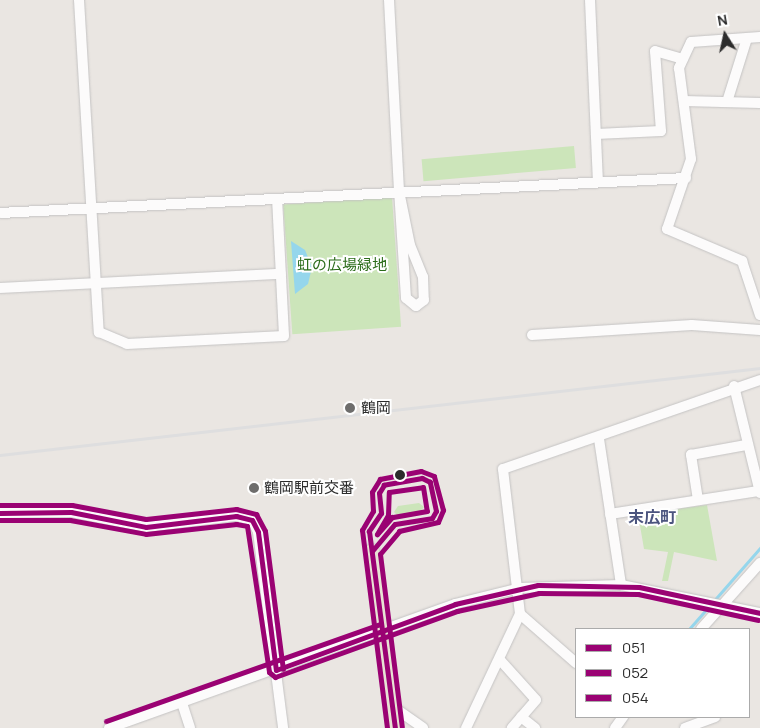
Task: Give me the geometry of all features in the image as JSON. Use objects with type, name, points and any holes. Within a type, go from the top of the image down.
[{"type":"main road","points":[[372,551],[395,728]]},
{"type":"street","points":[[79,0],[94,283],[99,332],[127,344],[284,336],[277,199]]},
{"type":"street","points":[[389,0],[399,191],[406,298],[416,306],[424,300],[424,276],[410,245],[399,191]]},
{"type":"street","points":[[590,0],[598,181]]},
{"type":"street","points":[[760,37],[691,42],[679,68],[690,159],[686,178],[667,229],[742,261],[760,315]]},
{"type":"street","points":[[727,102],[747,38]]},
{"type":"street","points":[[596,134],[660,131],[654,51],[683,59]]},
{"type":"street","points":[[684,101],[760,103]]},
{"type":"street","points":[[0,213],[399,191],[686,178]]},
{"type":"street","points":[[0,288],[281,274]]},
{"type":"street","points":[[532,335],[692,325],[760,330]]},
{"type":"street","points":[[466,728],[501,662],[520,614],[520,588],[503,469],[599,439],[734,386],[760,380]]},
{"type":"street","points":[[610,514],[759,492],[755,462],[746,444],[734,386]]},
{"type":"street","points":[[599,439],[621,585]]},
{"type":"street","points":[[698,500],[691,455],[746,444]]},
{"type":"street","points":[[0,513],[71,512],[146,527],[236,516],[252,520],[258,532],[283,728]]},
{"type":"street","points":[[702,628],[760,563]]},
{"type":"street","points":[[109,728],[276,670],[455,604],[520,588],[621,585],[725,603],[760,613]]},
{"type":"street","points":[[520,614],[575,662]]},
{"type":"street","points":[[501,662],[536,700],[512,728]]},
{"type":"street","points":[[182,703],[190,728]]},
{"type":"street","points":[[392,706],[423,728]]},
{"type":"street","points":[[521,717],[535,728]]},
{"type":"street","points":[[685,728],[712,718]]},
{"type":"green space","points":[[574,146],[576,168],[423,181],[422,159]]},
{"type":"green space","name":"虹の広場緑地","points":[[392,197],[401,327],[292,334],[283,205]]},
{"type":"green space","points":[[419,503],[424,507],[420,512],[397,515],[394,512],[398,506]]},
{"type":"green space","points":[[707,505],[717,561],[674,552],[668,581],[662,581],[668,552],[644,549],[638,514]]},
{"type":"water","points":[[291,241],[305,250],[312,267],[308,284],[295,294]]},
{"type":"waterway","points":[[690,628],[760,548]]},
{"type":"railway","points":[[0,455],[760,368]]},
{"type":"transit line","name":"052","points":[[380,554],[399,531],[438,522],[443,510],[434,476],[421,471],[380,479],[372,492],[373,511],[362,530],[387,728]]},
{"type":"transit line","name":"051","points":[[372,551],[395,524],[432,518],[436,511],[430,482],[422,478],[384,485],[379,493],[381,513],[369,531],[395,728]]},
{"type":"transit line","name":"054","points":[[423,487],[427,511],[392,517],[377,534],[388,515],[389,492],[423,487]]},
{"type":"transit line","name":"054","points":[[0,505],[72,505],[146,519],[236,509],[256,514],[265,531],[283,669]]},
{"type":"transit line","name":"051","points":[[0,513],[71,512],[146,527],[236,516],[252,520],[258,532],[276,670],[455,604],[538,585],[639,587],[760,613]]},
{"type":"transit line","name":"052","points":[[0,520],[70,520],[146,534],[236,524],[247,526],[269,672],[275,677],[457,611],[539,593],[638,594],[758,620]]},
{"type":"transit line","name":"054","points":[[380,554],[402,727]]},
{"type":"transit line","name":"054","points":[[106,721],[380,624]]},
{"type":"place","name":"鶴岡","points":[[350,408]]},
{"type":"place","name":"鶴岡駅前交番","points":[[254,488]]},
{"type":"district","name":"末広町","points":[[652,517]]}]
